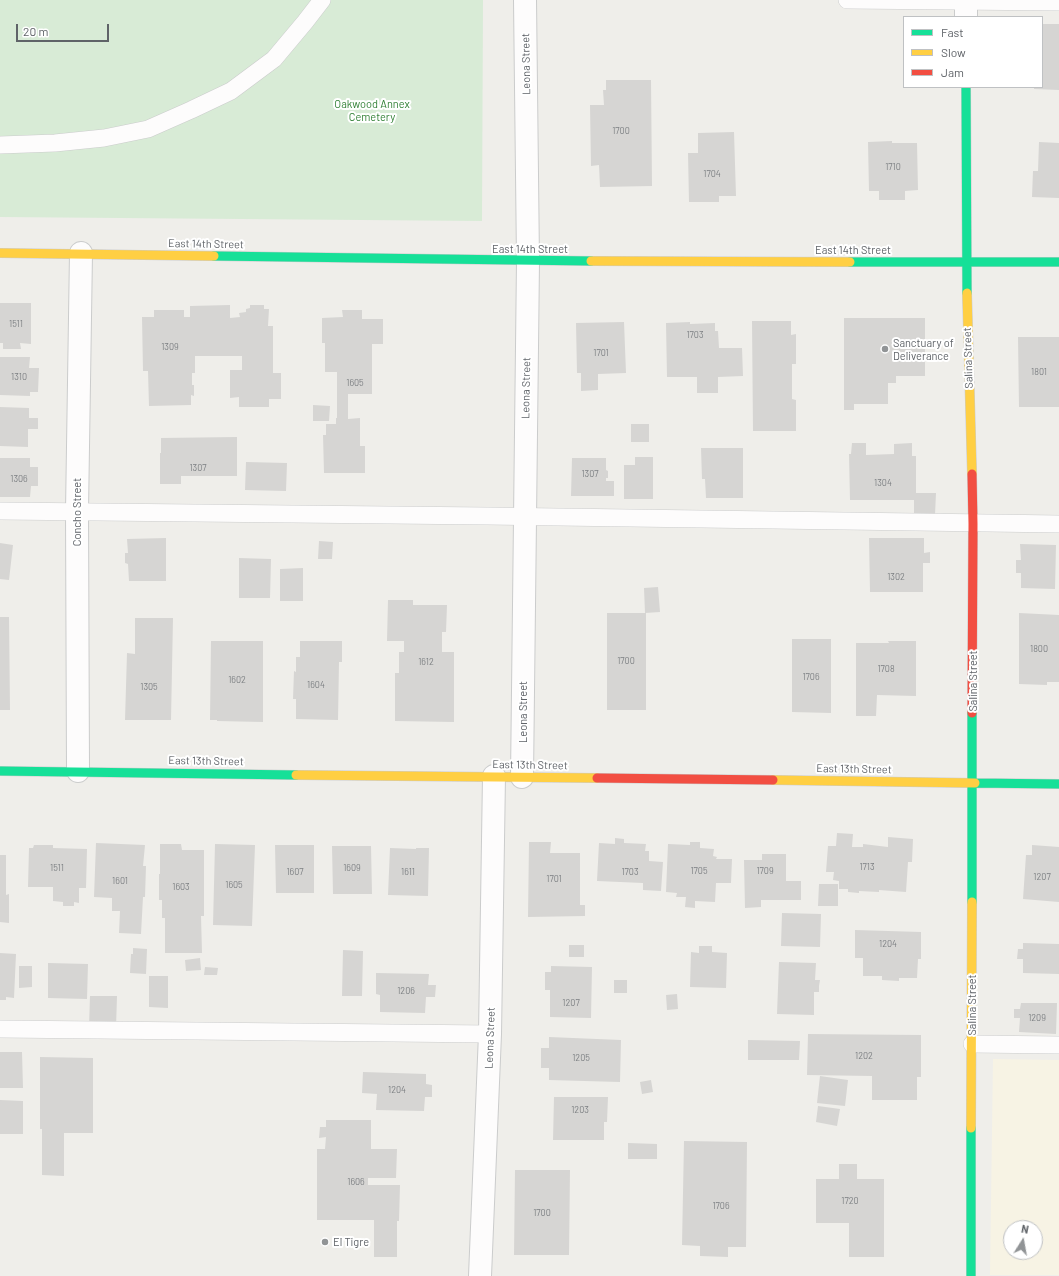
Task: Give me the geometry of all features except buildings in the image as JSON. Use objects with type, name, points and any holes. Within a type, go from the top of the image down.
[{"type":"street","name":"Leona Street","points":[[522,777],[528,261],[525,0]]},
{"type":"street","name":"Salina Street","points":[[966,88],[966,262],[973,524],[972,1276]]},
{"type":"street","name":"East 14th Street","points":[[0,252],[528,261],[1059,262]]},
{"type":"street","name":"Concho Street","points":[[78,771],[77,511],[81,253]]},
{"type":"street","name":"East 13th Street","points":[[0,771],[1059,784]]},
{"type":"street","name":"Leona Street","points":[[480,1276],[490,1034],[494,776]]},
{"type":"lane","points":[[0,145],[55,143],[104,138],[148,129],[191,110],[231,91],[274,58],[322,0]]},
{"type":"lane","points":[[847,0],[966,6],[1059,2]]},
{"type":"lane","points":[[0,511],[1059,524]]},
{"type":"lane","points":[[0,1030],[490,1034]]},
{"type":"lane","points":[[972,1044],[1059,1045]]},
{"type":"shaded area","points":[[993,1059],[1059,1060],[1059,1275],[990,1275]]},
{"type":"green space","name":"Oakwood Annex Cemetery","points":[[0,0],[483,0],[482,221],[0,217]]},
{"type":"traffic: fast","points":[[966,88],[967,293]]},
{"type":"traffic: fast","points":[[214,256],[591,261]]},
{"type":"traffic: fast","points":[[850,262],[1059,262]]},
{"type":"traffic: fast","points":[[972,713],[972,902]]},
{"type":"traffic: fast","points":[[0,771],[296,775]]},
{"type":"traffic: fast","points":[[975,783],[1059,784]]},
{"type":"traffic: fast","points":[[971,1128],[971,1276]]},
{"type":"traffic: slow","points":[[0,253],[214,256]]},
{"type":"traffic: slow","points":[[591,261],[850,262]]},
{"type":"traffic: slow","points":[[967,293],[972,474]]},
{"type":"traffic: slow","points":[[296,775],[597,778]]},
{"type":"traffic: slow","points":[[773,780],[975,783]]},
{"type":"traffic: slow","points":[[971,1128],[972,902]]},
{"type":"traffic: jam","points":[[972,474],[972,713]]},
{"type":"traffic: jam","points":[[597,778],[773,780]]},
{"type":"place","name":"Sanctuary of Deliverance","points":[[885,349]]},
{"type":"place","name":"El Tigre","points":[[325,1242]]}]
